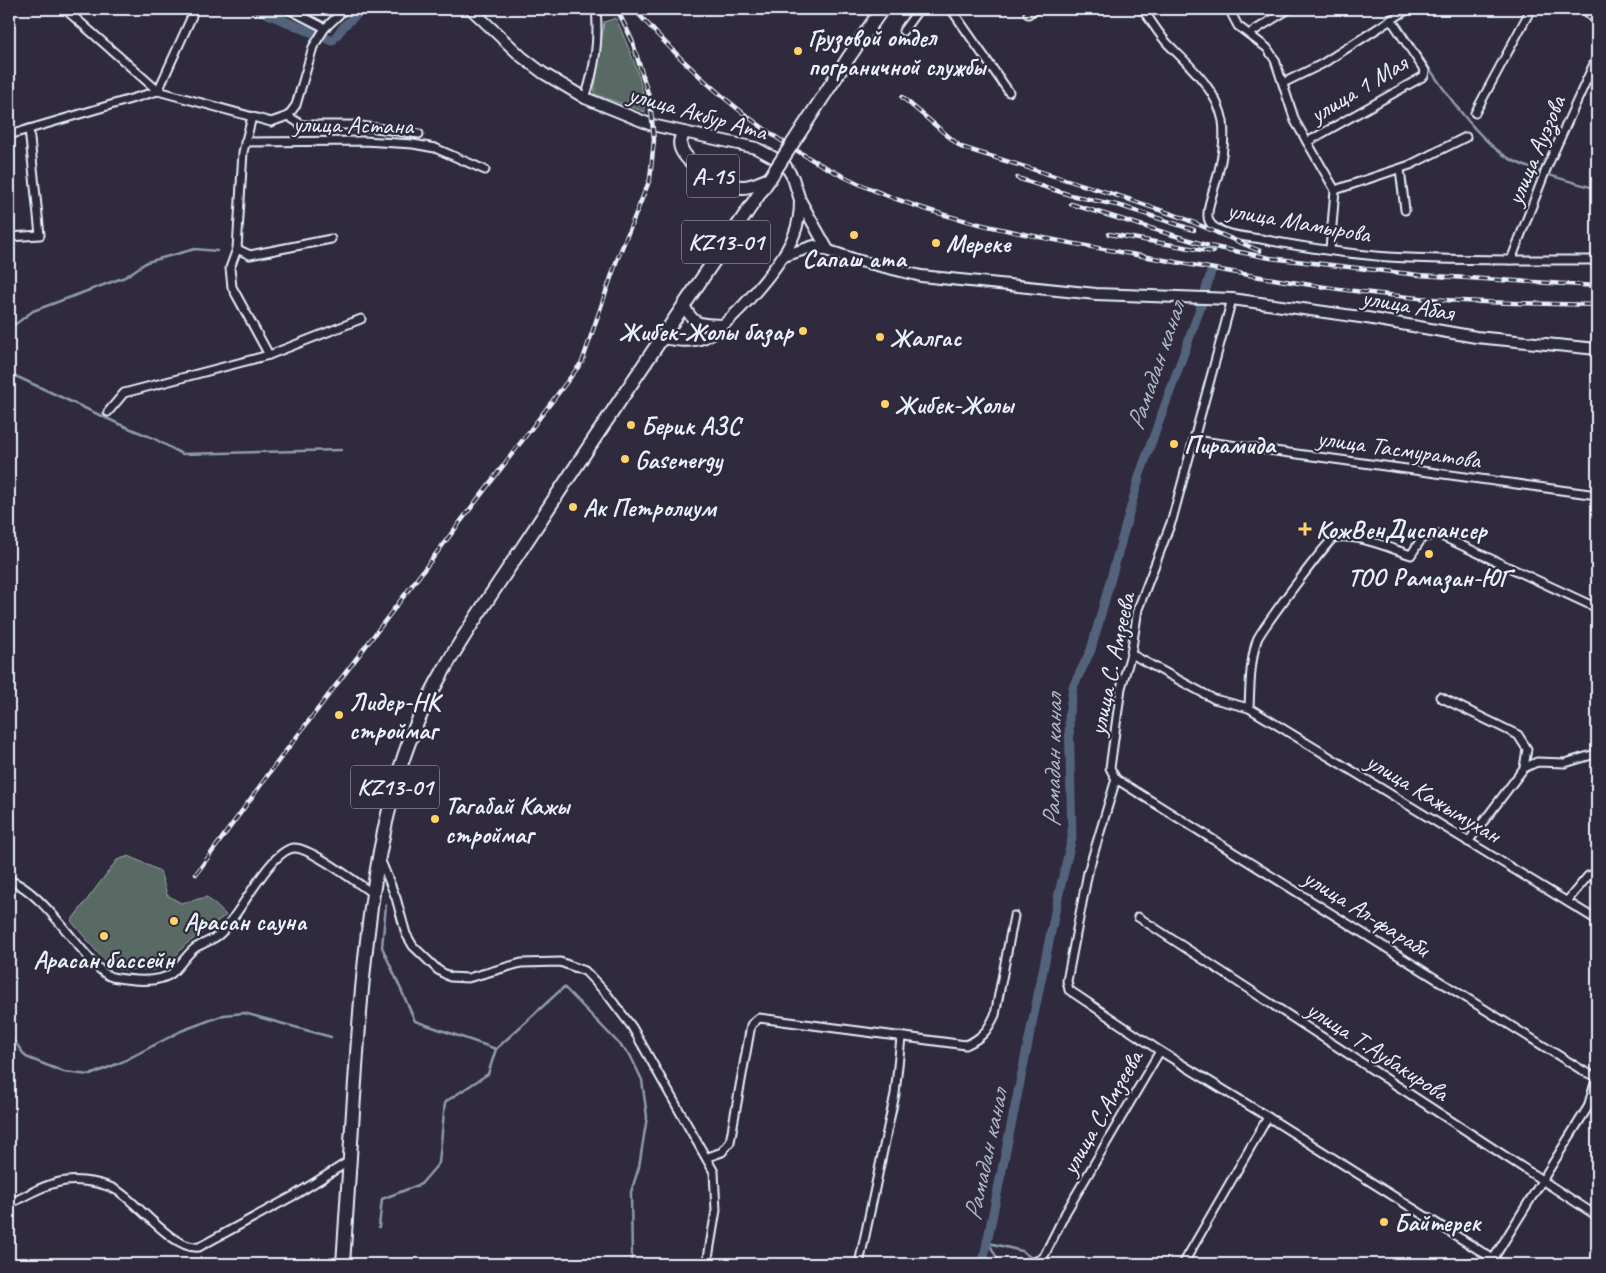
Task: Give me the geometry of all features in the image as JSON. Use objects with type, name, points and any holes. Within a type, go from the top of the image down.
[{"type":"highway","name":"KZ13-01","points":[[343,1264],[357,1053],[372,893],[400,768],[413,732],[431,695],[509,569],[661,338],[882,9]]},
{"type":"highway","name":"A-15","points":[[683,133],[680,141],[681,149],[705,172],[737,186],[749,186],[769,178]]},
{"type":"main road","name":"улица Акбур Ата","points":[[471,9],[522,57],[542,73],[585,98],[652,125],[756,148],[784,163],[793,178],[800,200],[828,250]]},
{"type":"main road","points":[[661,338],[697,340],[712,333],[756,292],[784,256],[794,235],[800,213],[800,200]]},
{"type":"main road","name":"улица Абая","points":[[784,256],[814,246],[856,260],[921,276],[1096,294],[1196,296],[1232,299],[1367,318],[1476,337],[1597,349]]},
{"type":"main road","points":[[684,305],[690,317],[697,323],[721,325]]},
{"type":"street","points":[[65,9],[158,90]]},
{"type":"street","points":[[288,9],[326,28]]},
{"type":"street","name":"улица Астана","points":[[158,90],[271,122],[288,116],[296,105],[313,48],[326,28],[345,9]]},
{"type":"street","points":[[585,98],[592,78],[598,29],[596,9]]},
{"type":"street","points":[[903,31],[919,9]]},
{"type":"street","points":[[951,9],[1009,92]]},
{"type":"street","points":[[1028,14],[1036,9]]},
{"type":"street","name":"улица Мамырова","points":[[1142,9],[1168,45],[1195,69],[1220,110],[1224,135],[1219,171],[1208,209],[1207,217],[1212,225],[1229,234],[1388,257],[1597,260]]},
{"type":"street","name":"улица 1 Мая","points":[[1229,9],[1238,26],[1271,54],[1283,83],[1295,121],[1335,190]]},
{"type":"street","points":[[1249,34],[1289,9]]},
{"type":"street","points":[[1475,113],[1531,9]]},
{"type":"street","points":[[1584,9],[1597,21]]},
{"type":"street","points":[[1392,21],[1406,10]]},
{"type":"street","points":[[9,135],[158,90],[192,16]]},
{"type":"street","name":"улица 1 Мая","points":[[1283,83],[1322,64],[1392,21],[1416,54],[1425,71],[1424,76],[1307,142]]},
{"type":"street","name":"улица Ауэзова","points":[[1511,260],[1542,178],[1597,57]]},
{"type":"street","name":"улица Астана","points":[[288,116],[302,125],[354,125],[419,134]]},
{"type":"street","points":[[252,117],[243,152],[237,250],[230,268],[232,287],[269,355]]},
{"type":"street","points":[[9,237],[40,235],[29,129]]},
{"type":"street","points":[[1330,249],[1335,190],[1437,154],[1466,137]]},
{"type":"street","name":"улица Астана","points":[[245,142],[364,141],[412,144],[435,148],[485,170]]},
{"type":"street","points":[[1400,168],[1405,210]]},
{"type":"street","points":[[237,250],[250,255],[331,239]]},
{"type":"street","name":"улица С. Амзеева","points":[[1067,981],[1088,872],[1116,778],[1110,768],[1121,688],[1130,654],[1138,609],[1172,520],[1232,299]]},
{"type":"street","points":[[108,412],[124,392],[269,355],[361,319]]},
{"type":"street","name":"улица Тасмуратова","points":[[1194,440],[1597,495]]},
{"type":"street","points":[[1249,708],[1250,667],[1258,638],[1316,556],[1332,538],[1345,535],[1411,555],[1422,538],[1437,534],[1597,608]]},
{"type":"street","name":"улица Кажымухан","points":[[1130,654],[1214,699],[1249,708],[1597,920]]},
{"type":"street","points":[[1440,697],[1518,735],[1527,749],[1524,768]]},
{"type":"street","points":[[1468,842],[1524,768],[1537,762],[1565,763],[1595,754],[1597,750]]},
{"type":"street","name":"улица Ал-фараби","points":[[1116,778],[1579,1068],[1597,1077]]},
{"type":"street","points":[[9,880],[19,883],[40,899],[96,965],[110,977],[155,980],[170,975],[194,949],[219,935],[237,915],[268,866],[282,852],[294,848],[313,854],[372,893]]},
{"type":"street","points":[[379,857],[396,898],[406,934],[413,946],[438,970],[450,977],[468,978],[521,962],[560,962],[585,970],[607,994],[632,1027],[708,1157],[714,1172],[716,1210],[707,1264]]},
{"type":"street","points":[[1567,901],[1588,876],[1597,873]]},
{"type":"street","points":[[708,1157],[722,1152],[730,1142],[751,1025],[759,1018],[966,1045],[978,1040],[988,1030],[995,1014],[1014,916]]},
{"type":"street","name":"улица Т.Аубакирова","points":[[1138,917],[1597,1216]]},
{"type":"street","name":"улица С.Амзеева","points":[[1029,1264],[1042,1258],[1066,1212],[1160,1051],[1069,990],[1067,981]]},
{"type":"street","points":[[859,1264],[894,1094],[901,1038]]},
{"type":"street","points":[[1160,1051],[1268,1116],[1492,1262],[1501,1264]]},
{"type":"street","points":[[1492,1262],[1588,1107],[1597,1077]]},
{"type":"street","points":[[1183,1264],[1268,1116]]},
{"type":"street","points":[[9,1204],[59,1182],[74,1180],[90,1183],[118,1191],[174,1239],[186,1246],[199,1247],[295,1195],[351,1160]]},
{"type":"green space","points":[[616,18],[639,76],[645,112],[594,94],[604,22]]},
{"type":"green space","name":"Арасан сауна","points":[[129,856],[160,871],[167,895],[181,903],[207,897],[226,915],[185,945],[167,966],[153,970],[118,969],[103,959],[71,921],[117,860]]},
{"type":"waterway","points":[[256,9],[332,41],[345,25],[363,9]]},
{"type":"waterway","points":[[1390,9],[1446,93],[1463,115],[1497,150],[1514,161],[1534,170],[1597,189]]},
{"type":"waterway","points":[[9,329],[33,311],[125,277],[147,262],[195,249],[217,251]]},
{"type":"waterway","name":"Рамадан канал","points":[[985,1264],[984,1257],[1072,838],[1069,715],[1073,687],[1091,650],[1140,474],[1201,306],[1211,272]]},
{"type":"waterway","points":[[9,373],[153,438],[182,454],[341,450]]},
{"type":"waterway","points":[[386,905],[382,947],[415,1021],[496,1049]]},
{"type":"waterway","points":[[379,1227],[382,1199],[421,1184],[439,1163],[445,1102],[488,1074],[496,1049],[564,987],[630,1055],[642,1080],[647,1117],[639,1167],[631,1192],[632,1264]]},
{"type":"waterway","points":[[9,1034],[26,1057],[64,1072],[90,1075],[122,1062],[181,1031],[224,1015],[244,1013],[331,1037]]},
{"type":"waterway","points":[[989,1243],[1022,1251],[1033,1259]]},
{"type":"waterway","points":[[989,1243],[1000,1264]]},
{"type":"railway","points":[[196,874],[276,764],[582,362],[617,260],[650,179],[654,140],[650,100],[632,40],[617,9]]},
{"type":"railway","points":[[634,9],[701,78],[776,137],[831,170],[867,187],[903,202],[940,214],[1053,240],[1324,287],[1441,300],[1597,305]]},
{"type":"railway","points":[[902,97],[961,147],[1183,218],[1260,251]]},
{"type":"railway","points":[[1017,178],[1070,195],[1121,206],[1194,230]]},
{"type":"railway","points":[[1071,204],[1209,246],[1270,258],[1419,275],[1597,286]]},
{"type":"railway","points":[[1109,234],[1213,252]]},
{"type":"place","name":"Грузовой отдел пограничной службы","points":[[798,51]]},
{"type":"place","name":"Сапаш ата","points":[[854,235]]},
{"type":"place","name":"Мереке","points":[[936,243]]},
{"type":"place","name":"Жибек-Жолы базар","points":[[803,331]]},
{"type":"place","name":"Жалгас","points":[[880,337]]},
{"type":"place","name":"Жибек-Жолы","points":[[885,404]]},
{"type":"place","name":"Берик АЗС","points":[[631,425]]},
{"type":"place","name":"Пирамида","points":[[1174,444]]},
{"type":"place","name":"Gasenergy","points":[[625,459]]},
{"type":"place","name":"Ак Петролиум","points":[[573,507]]},
{"type":"place","name":"КожВенДиспансер","points":[[1305,529]]},
{"type":"place","name":"ТОО Рамазан-ЮГ","points":[[1429,554]]},
{"type":"place","name":"Лидер-НК строймаг","points":[[339,715]]},
{"type":"place","name":"Тагабай Кажы строймаг","points":[[435,819]]},
{"type":"place","name":"Арасан сауна","points":[[174,921]]},
{"type":"place","name":"Арасан бассейн","points":[[104,936]]},
{"type":"place","name":"Байтерек","points":[[1384,1222]]}]
